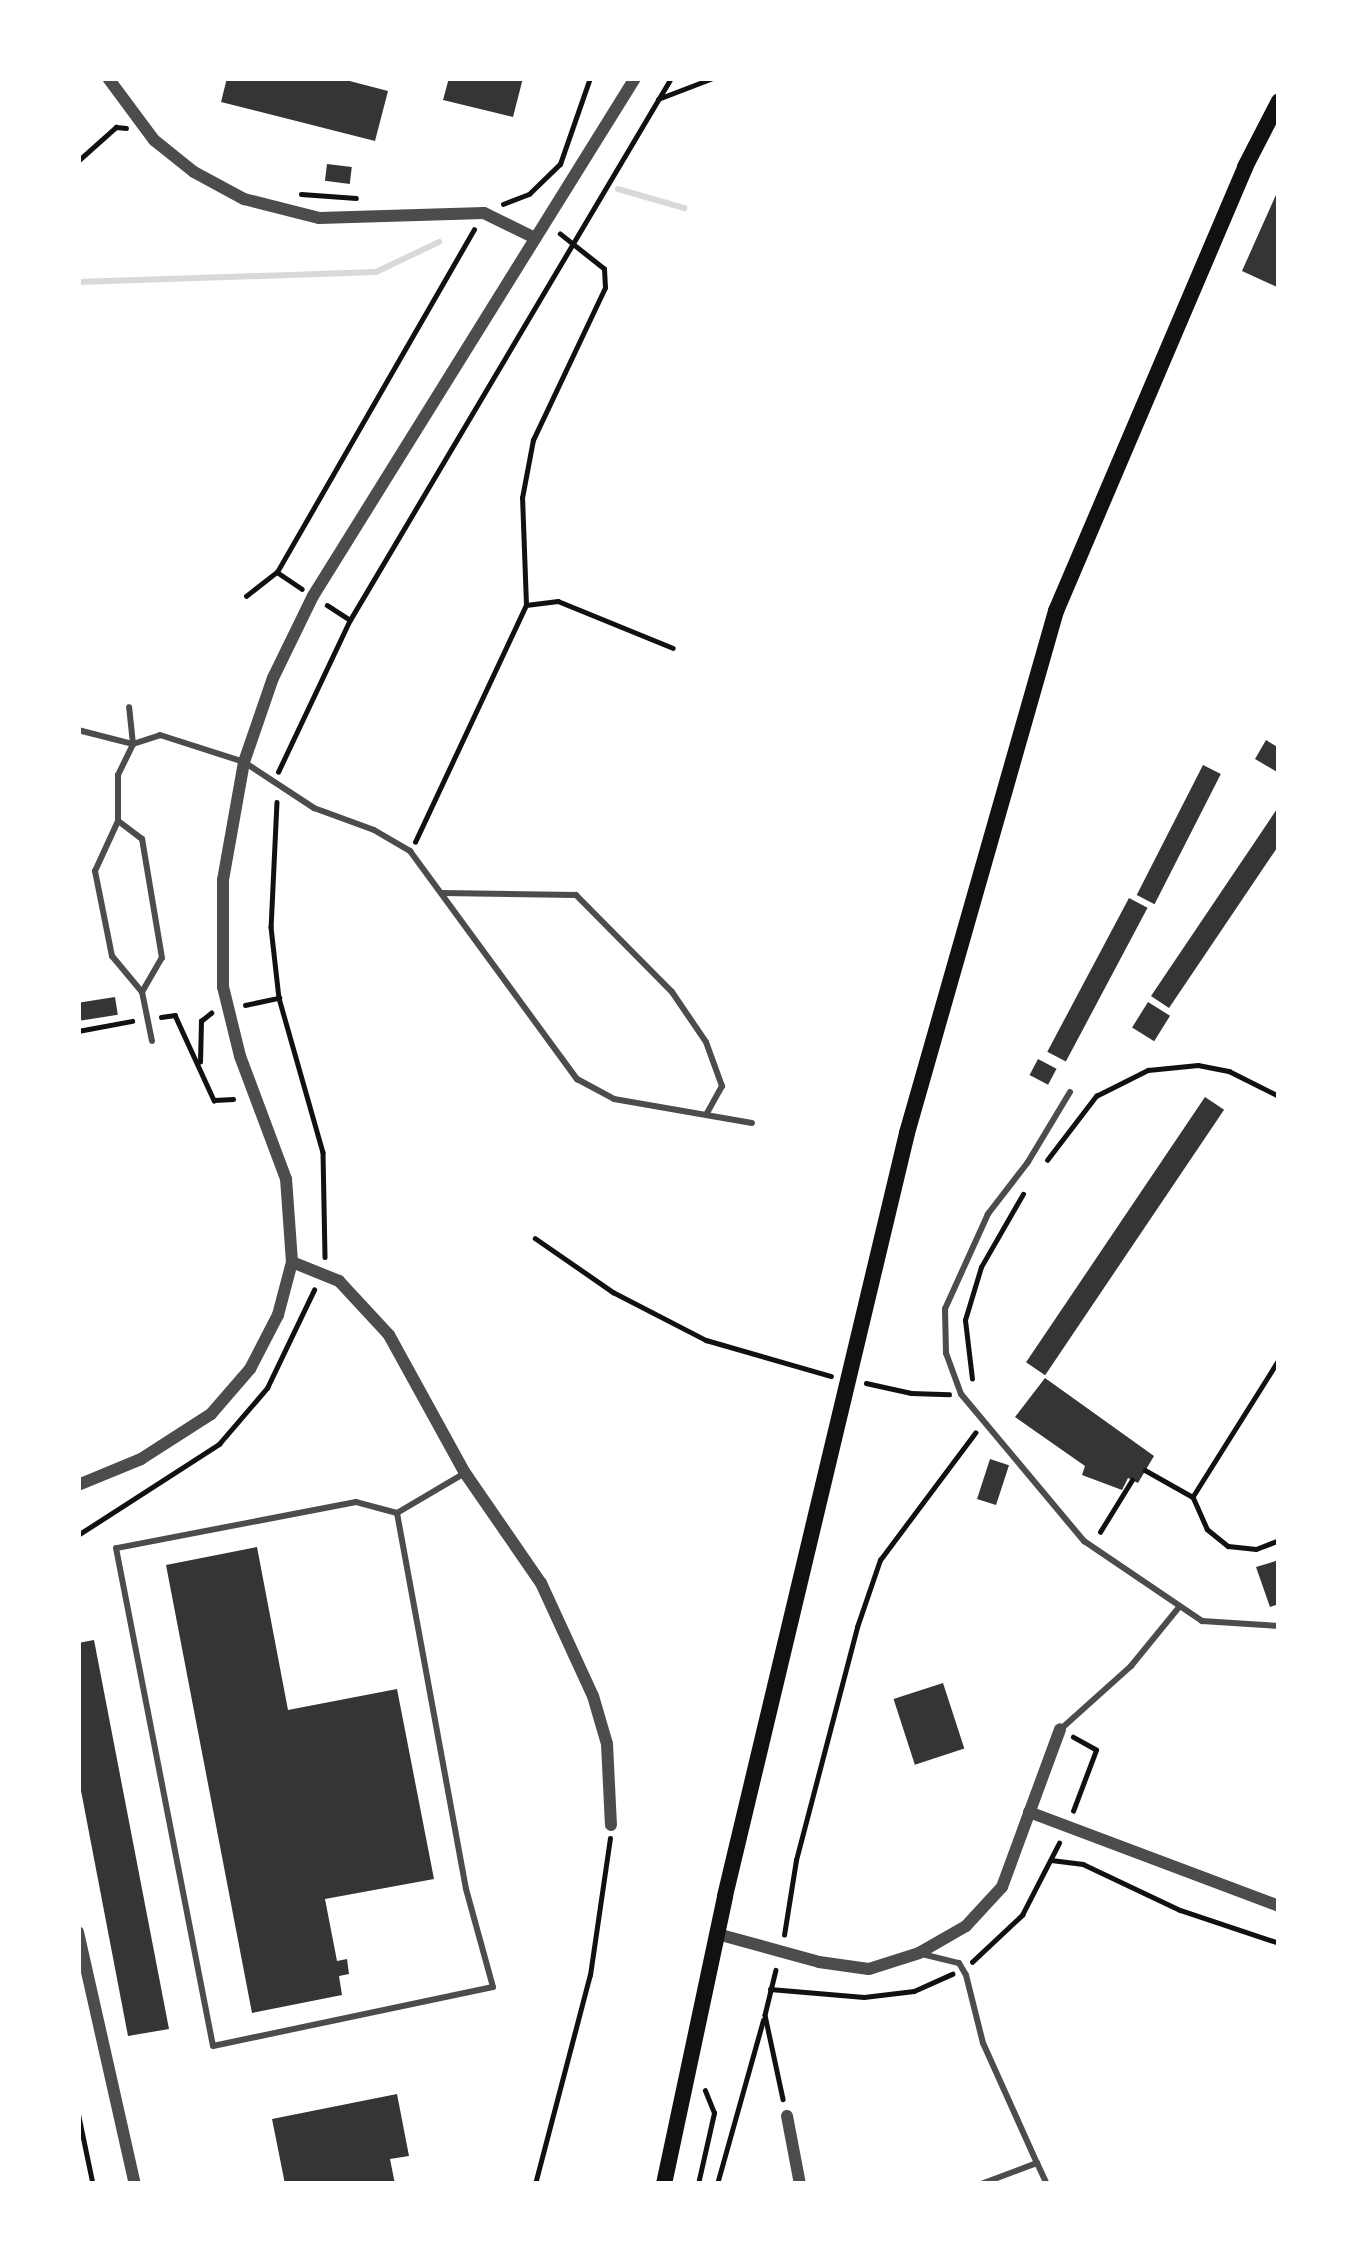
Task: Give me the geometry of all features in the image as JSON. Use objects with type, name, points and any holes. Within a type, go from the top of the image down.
[{"type":"main road","points":[[664,2184],[721,1935],[725,1896],[907,1132],[1056,611],[1245,167],[1279,101]]},
{"type":"street","points":[[108,78],[144,129],[194,172],[244,199],[320,218],[485,211],[539,232]]},
{"type":"street","points":[[78,1485],[141,1459],[211,1414],[250,1369],[278,1316],[292,1262],[286,1179],[241,1056],[223,987],[223,880],[244,762],[273,678],[313,596],[634,78]]},
{"type":"street","points":[[292,1262],[339,1281],[389,1335],[465,1473],[541,1583],[592,1696],[607,1744],[611,1825]]},
{"type":"street","points":[[721,1935],[782,1953],[869,1969],[919,1953],[966,1926],[1002,1887],[1060,1730]]},
{"type":"street","points":[[1029,1812],[1279,1906]]},
{"type":"street","points":[[78,1932],[135,2184]]},
{"type":"street","points":[[787,2116],[800,2184]]},
{"type":"lane","points":[[129,707],[134,744],[118,775],[118,821],[95,872],[112,956],[142,992],[152,1041]]},
{"type":"lane","points":[[78,730],[134,744],[160,735],[244,762],[314,808],[374,830],[410,851],[577,1079],[614,1099],[752,1123]]},
{"type":"lane","points":[[118,821],[142,839],[162,958],[142,992]]},
{"type":"lane","points":[[442,892],[576,895],[672,992],[706,1042],[722,1086],[706,1113]]},
{"type":"lane","points":[[1070,1092],[1028,1162],[988,1214],[945,1309],[946,1353],[961,1394],[1084,1541],[1202,1621],[1279,1626]]},
{"type":"lane","points":[[397,1513],[466,1889],[494,1987],[213,2046],[116,1548],[356,1502],[397,1513],[465,1473]]},
{"type":"lane","points":[[1060,1730],[1131,1666],[1180,1606]]},
{"type":"lane","points":[[919,1953],[959,1963],[966,1975],[983,2043],[1047,2184]]},
{"type":"lane","points":[[981,2184],[1037,2164]]},
{"type":"path","points":[[246,596],[277,572],[485,211],[529,194],[560,164],[590,78]]},
{"type":"path","points":[[78,1535],[218,1444],[267,1388],[322,1272],[329,1232],[323,1152],[279,998],[272,927],[278,771],[350,620],[671,78]]},
{"type":"path","points":[[658,100],[713,78]]},
{"type":"path","points":[[78,160],[116,128],[144,129]]},
{"type":"path","points":[[298,194],[360,198]]},
{"type":"path","points":[[485,211],[510,212]]},
{"type":"path","points":[[410,851],[526,604],[522,498],[533,440],[604,289],[604,269],[573,240],[539,232]]},
{"type":"path","points":[[526,604],[557,601],[673,648]]},
{"type":"path","points":[[78,1031],[175,1015],[214,1100],[233,1100]]},
{"type":"path","points":[[1040,1171],[1096,1096],[1148,1070],[1198,1065],[1229,1071],[1279,1096]]},
{"type":"path","points":[[911,1394],[973,1392],[965,1320],[981,1267],[1025,1190]]},
{"type":"path","points":[[535,1238],[613,1292],[706,1340],[784,1365]]},
{"type":"path","points":[[1193,1497],[1279,1360]]},
{"type":"path","points":[[718,2184],[782,1953],[796,1860],[857,1627],[880,1560],[985,1421]]},
{"type":"path","points":[[1145,1470],[1193,1497],[1207,1529],[1228,1546],[1256,1549],[1279,1540]]},
{"type":"path","points":[[1100,1532],[1132,1480]]},
{"type":"path","points":[[535,2184],[590,1975],[611,1825]]},
{"type":"path","points":[[1052,1860],[1083,1864],[1180,1910],[1279,1943]]},
{"type":"path","points":[[765,2014],[787,2116]]},
{"type":"path","points":[[692,2057],[714,2113],[698,2184]]},
{"type":"path","points":[[78,2112],[93,2184]]},
{"type":"building","points":[[227,78],[338,78],[388,91],[375,141],[221,102]]},
{"type":"building","points":[[449,78],[523,78],[513,117],[443,100]]},
{"type":"building","points":[[327,164],[352,167],[350,184],[325,181]]},
{"type":"building","points":[[1279,188],[1279,283],[1277,287],[1242,271]]},
{"type":"building","points":[[1266,740],[1279,748],[1279,773],[1255,759]]},
{"type":"building","points":[[1203,765],[1221,774],[1155,904],[1137,895]]},
{"type":"building","points":[[1279,806],[1279,845],[1169,1008],[1151,996]]},
{"type":"building","points":[[1129,898],[1148,908],[1066,1061],[1047,1052]]},
{"type":"building","points":[[115,997],[118,1015],[81,1021],[78,1003]]},
{"type":"building","points":[[1148,1002],[1170,1016],[1154,1041],[1132,1027]]},
{"type":"building","points":[[1038,1059],[1057,1069],[1048,1085],[1030,1075]]},
{"type":"building","points":[[1205,1097],[1224,1110],[1045,1375],[1026,1362]]},
{"type":"building","points":[[1045,1378],[1154,1456],[1138,1483],[1128,1478],[1122,1490],[1082,1475],[1085,1466],[1015,1417]]},
{"type":"building","points":[[990,1459],[1009,1465],[996,1505],[977,1499]]},
{"type":"building","points":[[257,1547],[288,1710],[397,1689],[434,1879],[325,1899],[337,1961],[347,1959],[349,1974],[339,1976],[342,1995],[252,2013],[166,1565]]},
{"type":"building","points":[[1279,1560],[1279,1604],[1270,1607],[1256,1567]]},
{"type":"building","points":[[94,1640],[169,2029],[128,2036],[78,1775],[78,1643]]},
{"type":"building","points":[[943,1683],[964,1749],[915,1765],[894,1699]]},
{"type":"building","points":[[397,2094],[409,2156],[390,2159],[395,2184],[285,2184],[272,2119]]},
{"type":"waterway","points":[[618,189],[684,208]]},
{"type":"waterway","points":[[78,282],[376,272],[439,242]]}]
